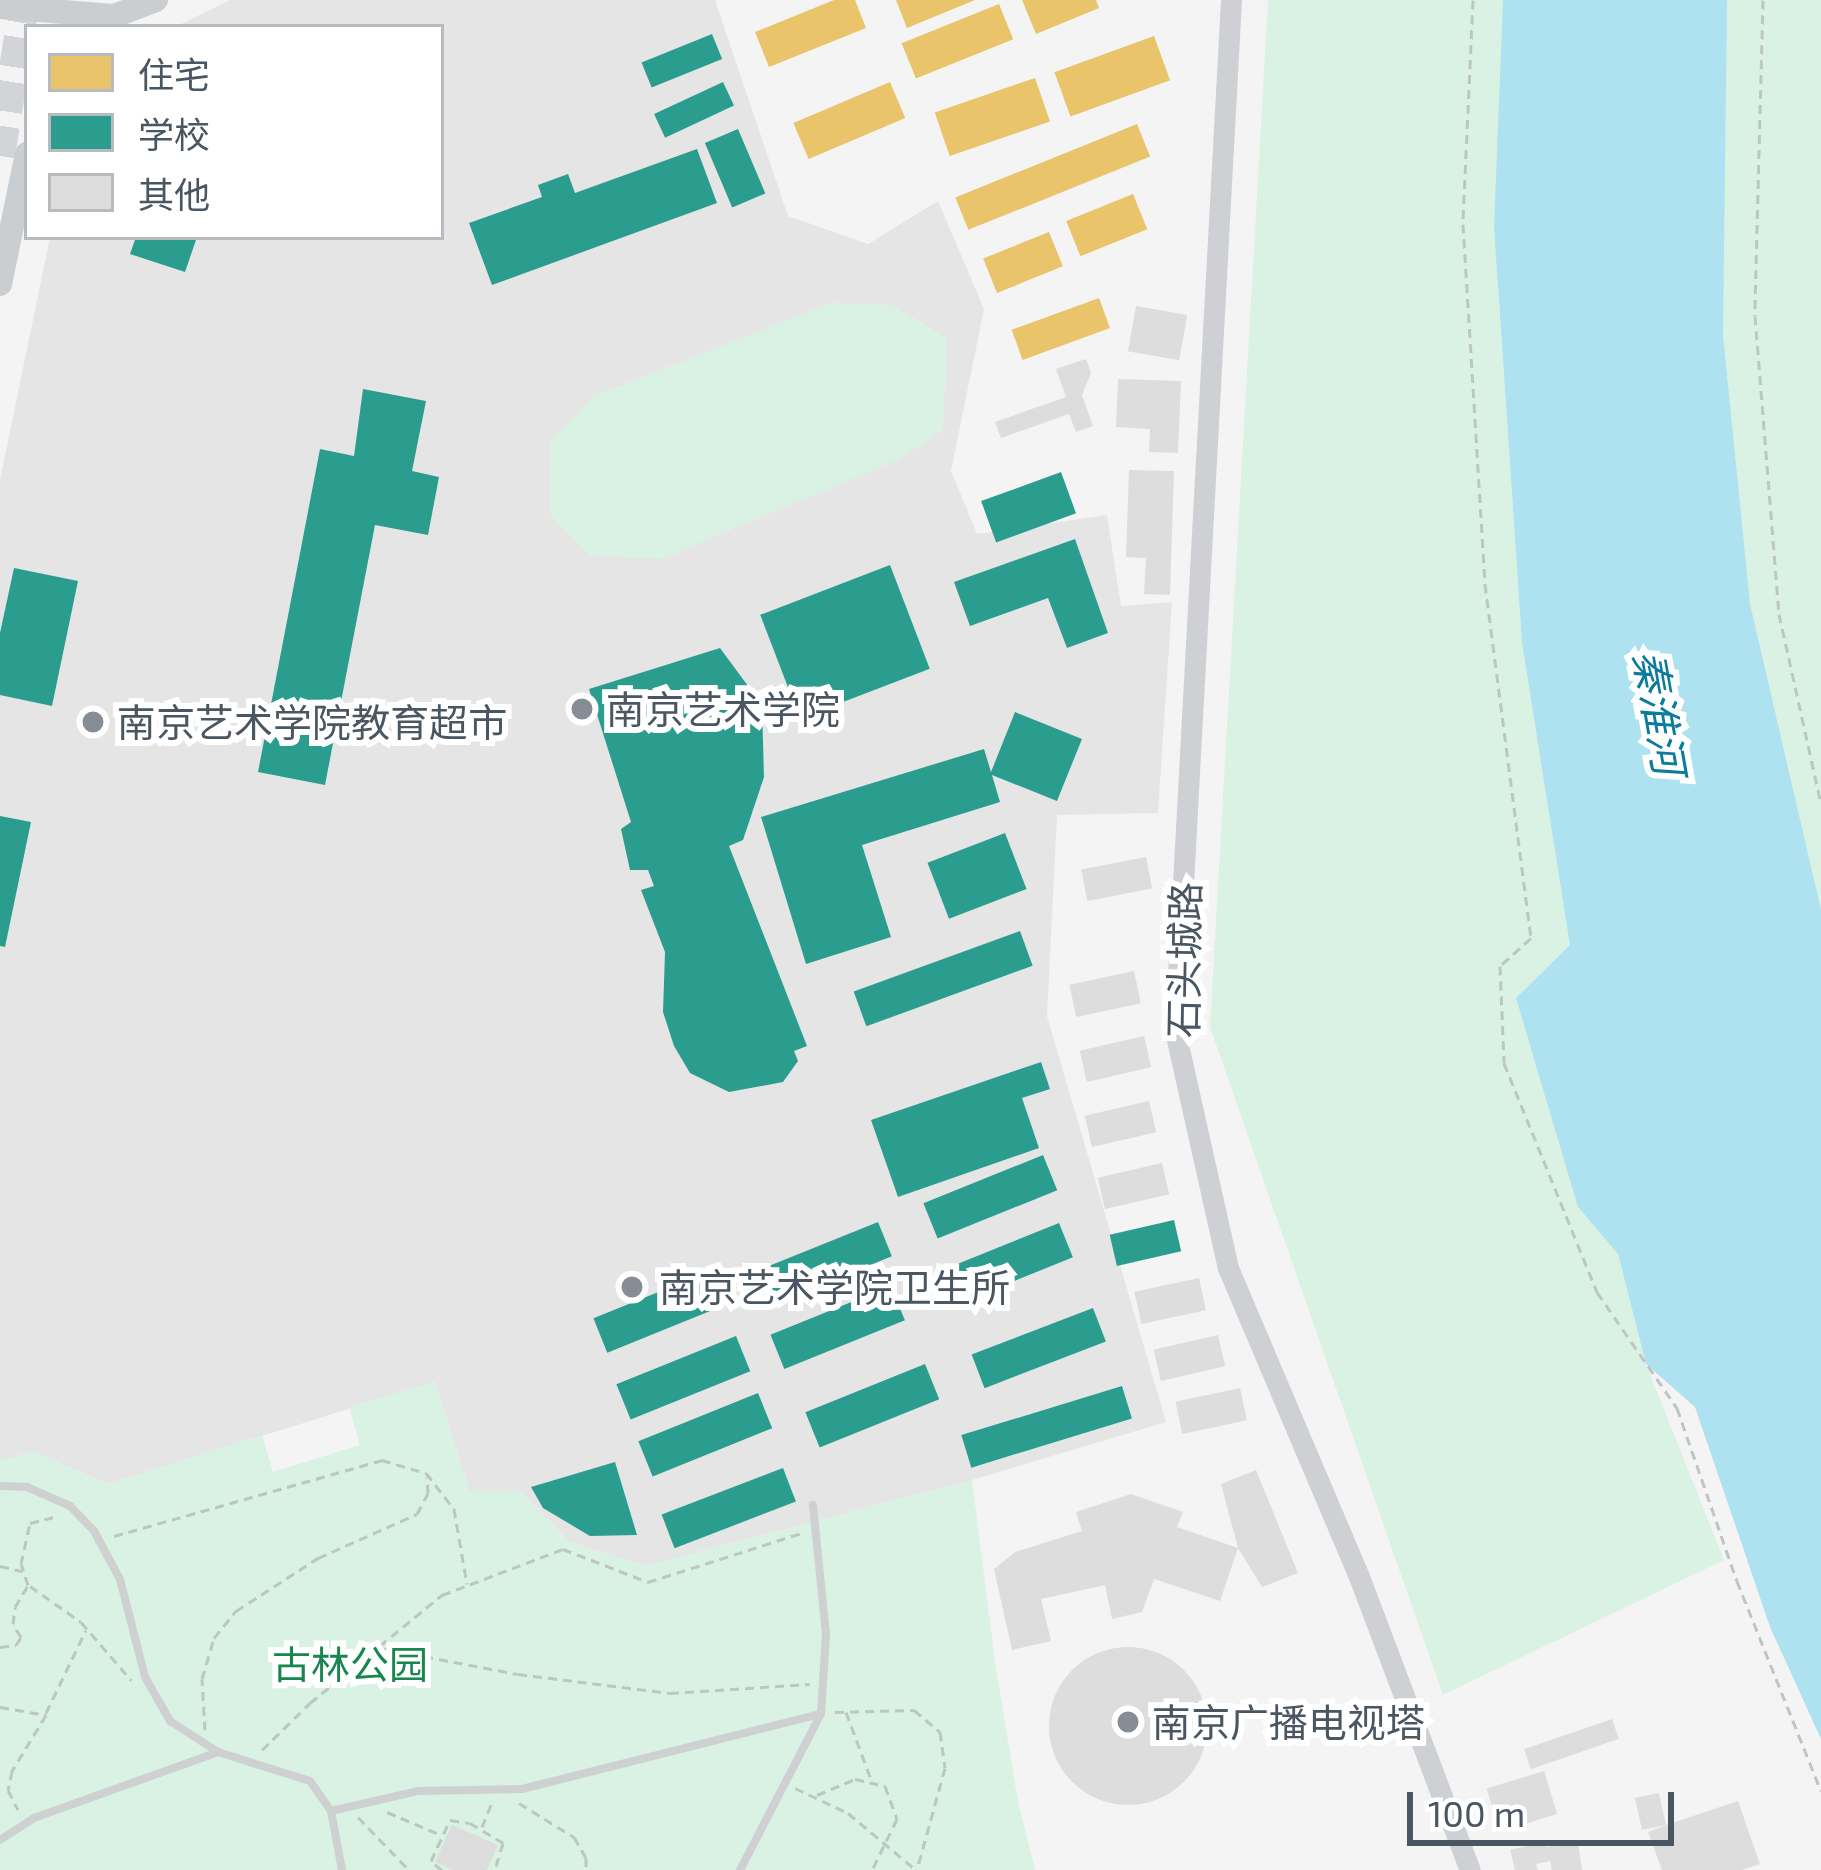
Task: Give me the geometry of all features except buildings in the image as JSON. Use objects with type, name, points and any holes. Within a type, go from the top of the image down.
[{"type":"main road","points":[[0,7],[114,16],[156,0]]},
{"type":"main road","points":[[0,284],[24,168]]},
{"type":"street","name":"石头城路","points":[[1231,0],[1175,1031],[1228,1268],[1358,1574],[1470,1870]]},
{"type":"lane","points":[[0,1486],[27,1486],[80,1516],[120,1579],[152,1689],[170,1721],[218,1752],[310,1781],[332,1811],[342,1870]]},
{"type":"lane","points":[[740,1870],[821,1714],[826,1683],[813,1505]]},
{"type":"lane","points":[[332,1811],[418,1791],[522,1789],[821,1714]]},
{"type":"lane","points":[[0,1840],[25,1824],[218,1752]]},
{"type":"path","points":[[1473,0],[1463,224],[1485,584],[1531,938],[1500,966],[1504,1063],[1597,1292],[1677,1408],[1737,1581],[1821,1791]]},
{"type":"path","points":[[1762,0],[1755,316],[1779,614],[1821,802]]},
{"type":"path","points":[[100,1541],[382,1460],[426,1473],[454,1509],[468,1586]]},
{"type":"path","points":[[205,1744],[202,1679],[214,1638],[236,1611],[318,1558],[417,1514],[428,1493],[426,1473]]},
{"type":"path","points":[[80,1516],[30,1523],[24,1571],[28,1585],[86,1628],[123,1676],[152,1689]]},
{"type":"path","points":[[250,1762],[442,1595],[563,1549],[648,1582],[815,1528]]},
{"type":"path","points":[[0,1567],[24,1571]]},
{"type":"path","points":[[0,1647],[16,1646],[21,1637],[13,1624],[15,1607],[28,1585]]},
{"type":"path","points":[[25,1824],[8,1790],[12,1771],[46,1715],[86,1628]]},
{"type":"path","points":[[378,1648],[518,1674],[670,1693],[826,1683]]},
{"type":"path","points":[[0,1707],[46,1715]]},
{"type":"path","points":[[785,1784],[817,1795],[917,1870],[945,1768],[940,1732],[914,1710],[821,1714]]},
{"type":"path","points":[[846,1711],[873,1783]]},
{"type":"path","points":[[817,1795],[855,1780],[885,1786],[897,1819],[872,1870]]},
{"type":"path","points":[[481,1828],[497,1790],[574,1837],[586,1858],[586,1870]]},
{"type":"path","points":[[368,1803],[440,1835]]},
{"type":"path","points":[[347,1808],[409,1870]]},
{"type":"path","points":[[442,1870],[431,1861],[450,1820],[481,1828],[503,1844],[495,1870]]},
{"type":"shaded area","name":"南京艺术学院","points":[[230,0],[715,0],[788,216],[868,244],[938,201],[984,309],[951,471],[977,534],[1107,515],[1121,606],[1172,602],[1158,813],[1057,815],[1047,1016],[1166,1422],[972,1480],[645,1566],[569,1542],[521,1491],[469,1491],[435,1382],[108,1484],[34,1452],[0,1461],[0,480],[49,240],[444,240],[444,24],[181,24]]},
{"type":"green space","points":[[1268,0],[1821,0],[1821,1060],[1578,1207],[1618,1254],[1646,1364],[1724,1560],[1443,1695],[1210,1027]],"holes":[[[1497,274],[1565,911],[1522,643]]]},
{"type":"green space","points":[[832,303],[892,305],[947,338],[943,430],[898,460],[661,559],[588,555],[550,514],[551,441],[594,396]]},
{"type":"green space","name":"古林公园","points":[[435,1382],[469,1491],[521,1491],[569,1542],[645,1566],[972,1480],[996,1669],[1018,1802],[1035,1870],[0,1870],[0,1461],[34,1452],[108,1484],[262,1435],[273,1472],[360,1445],[349,1407]]},
{"type":"water","name":"秦淮河","points":[[1503,0],[1727,0],[1723,335],[1750,604],[1821,910],[1821,1739],[1770,1627],[1695,1407],[1646,1364],[1618,1254],[1578,1207],[1516,998],[1570,945],[1522,643],[1494,227]]},
{"type":"tunnel","points":[[0,156],[25,0]]},
{"type":"place","name":"南京艺术学院","points":[[582,709]]},
{"type":"place","name":"南京艺术学院教育超市","points":[[93,722]]},
{"type":"place","name":"南京艺术学院卫生所","points":[[632,1287]]},
{"type":"place","name":"南京广播电视塔","points":[[1128,1722]]}]
